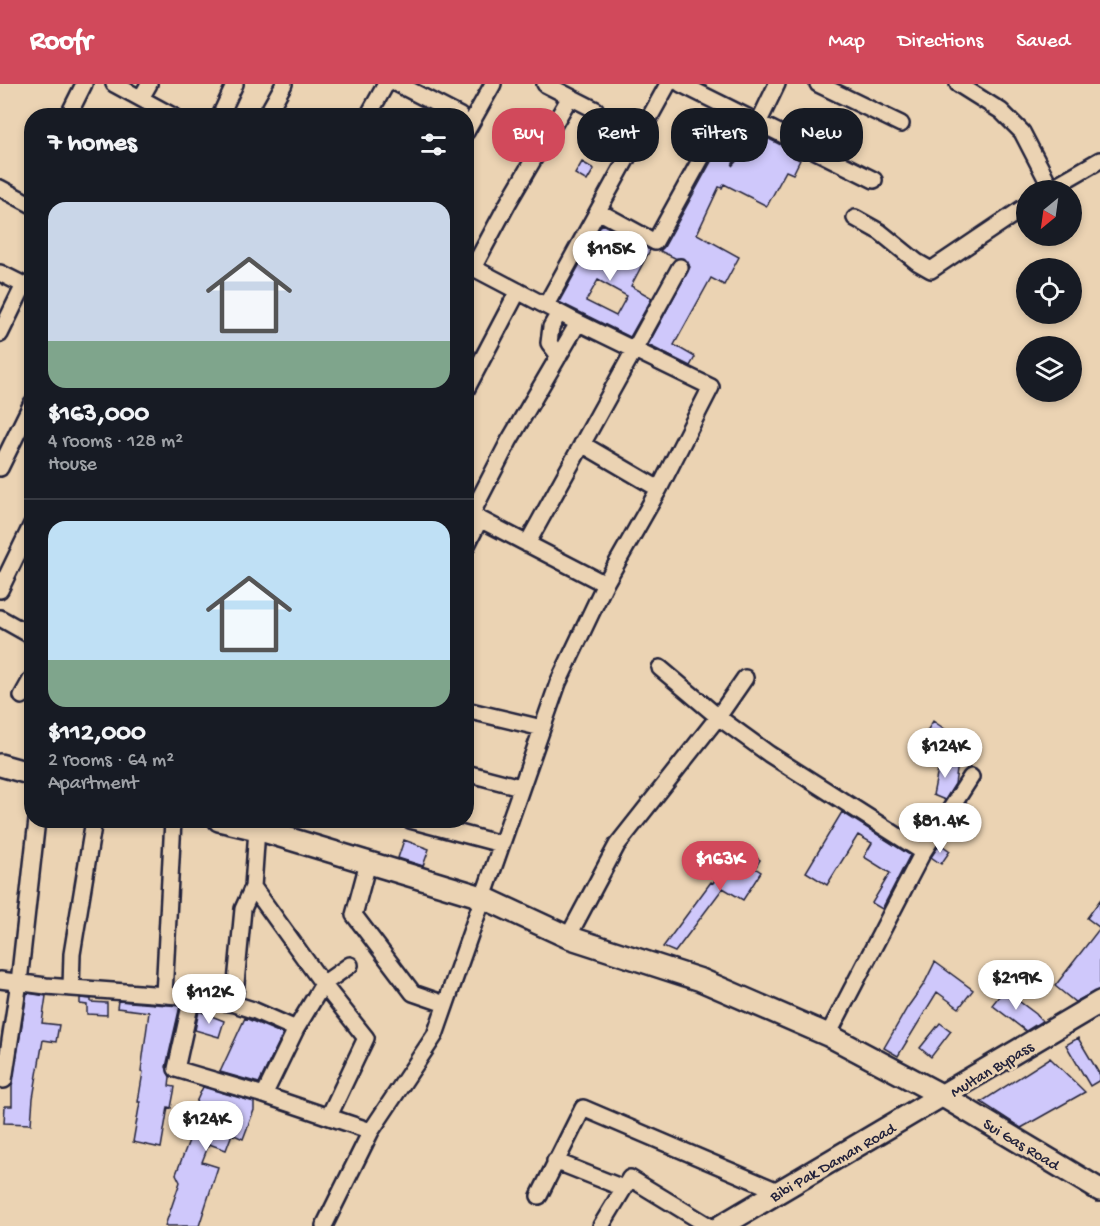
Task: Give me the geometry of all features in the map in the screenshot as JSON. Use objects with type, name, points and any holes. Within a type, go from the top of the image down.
[{"type":"street","points":[[72,108],[84,84]]},
{"type":"street","points":[[114,84],[146,106],[149,84]]},
{"type":"street","points":[[223,108],[236,84]]},
{"type":"street","points":[[270,108],[284,84]]},
{"type":"street","points":[[372,108],[386,84]]},
{"type":"street","points":[[398,84],[441,108]]},
{"type":"street","points":[[474,110],[492,84]]},
{"type":"street","points":[[544,84],[592,108]]},
{"type":"street","points":[[559,356],[549,343],[553,309],[597,211],[668,84]]},
{"type":"street","points":[[681,84],[730,108]]},
{"type":"street","points":[[766,108],[777,84]]},
{"type":"street","points":[[818,84],[901,124]]},
{"type":"street","points":[[958,84],[1001,111],[1022,132],[1046,180]]},
{"type":"street","points":[[474,259],[570,97]]},
{"type":"street","points":[[768,127],[874,180]]},
{"type":"street","points":[[1066,180],[1100,160]]},
{"type":"street","points":[[597,211],[655,242],[699,162]]},
{"type":"street","points":[[0,188],[24,201]]},
{"type":"street","points":[[855,218],[880,232],[917,262],[931,270],[1016,213]]},
{"type":"street","points":[[526,544],[680,267]]},
{"type":"street","points":[[324,1226],[371,1131],[435,1035],[558,683],[605,584],[711,387],[633,350],[474,268]]},
{"type":"street","points":[[0,273],[24,285]]},
{"type":"street","points":[[474,375],[518,291]]},
{"type":"street","points":[[0,334],[24,294]]},
{"type":"street","points":[[474,513],[509,441],[578,322]]},
{"type":"street","points":[[0,468],[24,419]]},
{"type":"street","points":[[582,444],[658,489]]},
{"type":"street","points":[[474,516],[605,584]]},
{"type":"street","points":[[0,590],[24,540]]},
{"type":"street","points":[[0,618],[24,632]]},
{"type":"street","points":[[660,668],[718,717],[769,754],[923,852]]},
{"type":"street","points":[[568,938],[617,845],[718,717],[745,678]]},
{"type":"street","points":[[22,696],[24,692]]},
{"type":"street","points":[[474,712],[542,728]]},
{"type":"street","points":[[0,765],[24,772]]},
{"type":"street","points":[[474,775],[520,787]]},
{"type":"street","points":[[828,1035],[923,852],[970,777]]},
{"type":"street","points":[[4,1080],[19,982],[36,828]]},
{"type":"street","points":[[71,988],[72,954],[93,828]]},
{"type":"street","points":[[164,995],[173,828]]},
{"type":"street","points":[[234,1004],[243,909],[253,887],[250,828]]},
{"type":"street","name":"Sui Gas Road","points":[[256,828],[482,897],[568,938],[702,980],[828,1035],[943,1096],[1100,1190]]},
{"type":"street","points":[[440,828],[501,844]]},
{"type":"street","points":[[368,863],[354,915],[413,993],[445,1005]]},
{"type":"street","points":[[253,887],[323,984],[366,1038],[329,1116]]},
{"type":"street","points":[[264,1095],[296,1029],[323,984],[350,965]]},
{"type":"street","points":[[0,980],[192,997],[234,1004],[296,1029]]},
{"type":"street","points":[[192,997],[176,1069],[264,1095],[371,1131]]},
{"type":"street","name":"Multan Bypass","points":[[943,1096],[1100,1002]]},
{"type":"street","name":"Bibi Pak Daman Road","points":[[721,1226],[943,1096]]},
{"type":"street","points":[[539,1196],[583,1108],[780,1192]]},
{"type":"street","points":[[555,1161],[624,1188]]},
{"type":"street","points":[[601,1226],[630,1178],[709,1226]]},
{"type":"building","points":[[768,138],[780,144],[780,162],[799,162],[793,174],[786,171],[767,206],[724,184],[722,188],[719,187],[697,234],[739,257],[724,285],[711,278],[674,345],[695,357],[690,366],[648,345],[690,267],[685,259],[675,258],[660,251],[711,162],[734,162],[732,166],[736,162],[768,162]]},
{"type":"building","points":[[582,162],[594,169],[587,181],[575,174]]},
{"type":"building","points":[[602,224],[650,250],[631,286],[652,298],[630,337],[559,302]],"holes":[[[598,280],[627,296],[616,316],[586,301]]]},
{"type":"building","points":[[933,721],[961,740],[955,749],[927,731]]},
{"type":"building","points":[[940,760],[958,763],[955,784],[945,800],[933,795]]},
{"type":"building","points":[[842,812],[910,855],[882,909],[872,903],[890,873],[864,857],[872,843],[858,835],[827,885],[806,872]]},
{"type":"building","points":[[404,840],[429,849],[423,866],[398,858]]},
{"type":"building","points":[[940,844],[950,851],[941,864],[931,857]]},
{"type":"building","points":[[738,846],[760,860],[755,868],[761,872],[743,900],[723,888],[675,952],[663,947],[711,882],[713,883]]},
{"type":"building","points":[[1100,900],[1100,928],[1087,918]]},
{"type":"building","points":[[1100,928],[1100,989],[1075,1002],[1055,986]]},
{"type":"building","points":[[935,962],[973,990],[959,1008],[937,992],[898,1056],[884,1048]]},
{"type":"building","points":[[1004,990],[1042,1021],[1026,1031],[992,1005]]},
{"type":"building","points":[[27,993],[46,996],[42,1023],[59,1025],[56,1042],[43,1040],[31,1124],[4,1123],[5,1106],[12,1106],[12,1085]]},
{"type":"building","points":[[80,998],[91,999],[91,1002],[107,1003],[107,1015],[87,1014],[87,1005],[80,1004]]},
{"type":"building","points":[[118,1001],[180,1006],[166,1067],[170,1077],[169,1086],[175,1087],[171,1108],[168,1107],[161,1148],[133,1142],[140,1102],[138,1102],[143,1072],[141,1071],[149,1012],[117,1008]]},
{"type":"building","points":[[199,1011],[224,1021],[219,1037],[195,1030]]},
{"type":"building","points":[[245,1018],[283,1034],[259,1083],[220,1072]]},
{"type":"building","points":[[940,1023],[951,1031],[931,1057],[920,1048]]},
{"type":"building","points":[[1078,1038],[1100,1075],[1100,1080],[1090,1086],[1066,1045]]},
{"type":"building","points":[[1050,1058],[1085,1092],[1021,1128],[981,1102]]},
{"type":"building","points":[[203,1087],[254,1102],[254,1110],[243,1139],[232,1134],[226,1150],[209,1144],[202,1162],[218,1167],[199,1226],[165,1226],[180,1182],[176,1174],[195,1125],[187,1122]]}]
